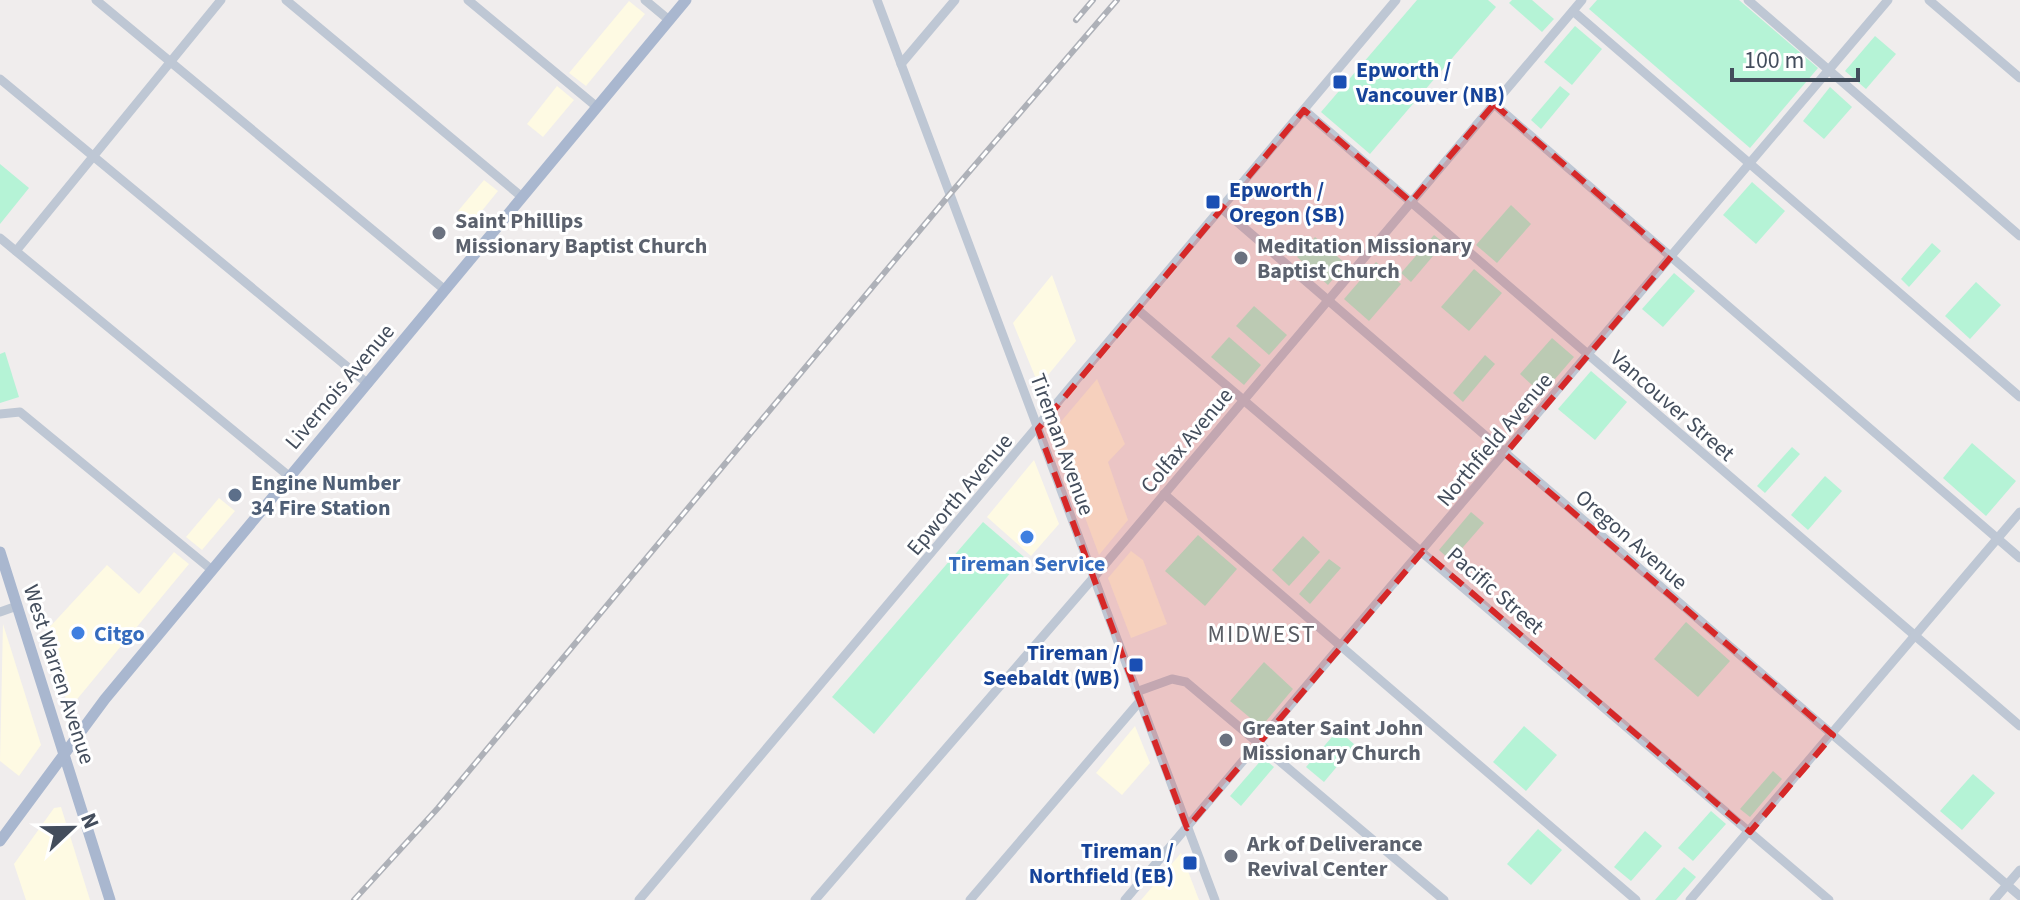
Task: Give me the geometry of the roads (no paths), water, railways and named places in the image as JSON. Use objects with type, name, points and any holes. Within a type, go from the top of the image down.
[{"type":"main road","name":"Livernois Avenue","points":[[0,841],[64,753],[212,570],[686,0]]},
{"type":"main road","name":"West Warren Avenue","points":[[0,552],[110,900]]},
{"type":"street","points":[[96,0],[445,290]]},
{"type":"street","points":[[16,251],[221,0]]},
{"type":"street","points":[[286,0],[522,197]]},
{"type":"street","points":[[468,0],[597,107]]},
{"type":"street","points":[[645,0],[669,20]]},
{"type":"street","name":"Tireman Avenue","points":[[877,0],[1215,900]]},
{"type":"street","points":[[901,64],[955,0]]},
{"type":"street","name":"Epworth Avenue","points":[[639,900],[1396,0]]},
{"type":"street","name":"Colfax Avenue","points":[[815,900],[1582,0]]},
{"type":"street","points":[[1748,0],[2020,236]]},
{"type":"street","name":"Northfield Avenue","points":[[1125,900],[1888,0]]},
{"type":"street","points":[[1929,0],[2020,78]]},
{"type":"street","points":[[1573,11],[2020,397]]},
{"type":"street","points":[[0,79],[368,384]]},
{"type":"street","points":[[1494,104],[2020,558]]},
{"type":"street","name":"Vancouver Street","points":[[1304,110],[2020,726]]},
{"type":"street","name":"Oregon Avenue","points":[[1221,208],[2020,896]]},
{"type":"street","points":[[0,238],[290,477]]},
{"type":"street","name":"Pacific Street","points":[[1138,310],[1829,900]]},
{"type":"street","points":[[0,414],[20,412],[212,570]]},
{"type":"street","points":[[1164,494],[1636,900]]},
{"type":"street","points":[[1690,900],[1917,638],[2020,512]]},
{"type":"street","points":[[0,612],[17,606]]},
{"type":"street","points":[[970,900],[1138,696],[1172,679],[1186,682],[1261,742],[1444,900]]},
{"type":"street","points":[[1994,900],[2020,870]]},
{"type":"railway","points":[[1076,20],[1093,0]]},
{"type":"railway","points":[[354,900],[438,808],[950,194],[1117,0]]},
{"type":"place","name":"Epworth / Vancouver (NB)","points":[[1340,82]]},
{"type":"place","name":"Epworth / Oregon (SB)","points":[[1213,202]]},
{"type":"place","name":"Saint Phillips Missionary Baptist Church","points":[[439,233]]},
{"type":"place","name":"Meditation Missionary Baptist Church","points":[[1241,258]]},
{"type":"place","name":"Engine Number 34 Fire Station","points":[[235,495]]},
{"type":"place","name":"Tireman Service","points":[[1027,537]]},
{"type":"place","name":"Citgo","points":[[78,633]]},
{"type":"place","name":"Tireman / Seebaldt (WB)","points":[[1136,665]]},
{"type":"place","name":"Greater Saint John Missionary Church","points":[[1226,740]]},
{"type":"place","name":"Ark of Deliverance Revival Center","points":[[1231,856]]},
{"type":"place","name":"Tireman / Northfield (EB)","points":[[1190,863]]},
{"type":"district","name":"MIDWEST","points":[[1262,634]]}]
